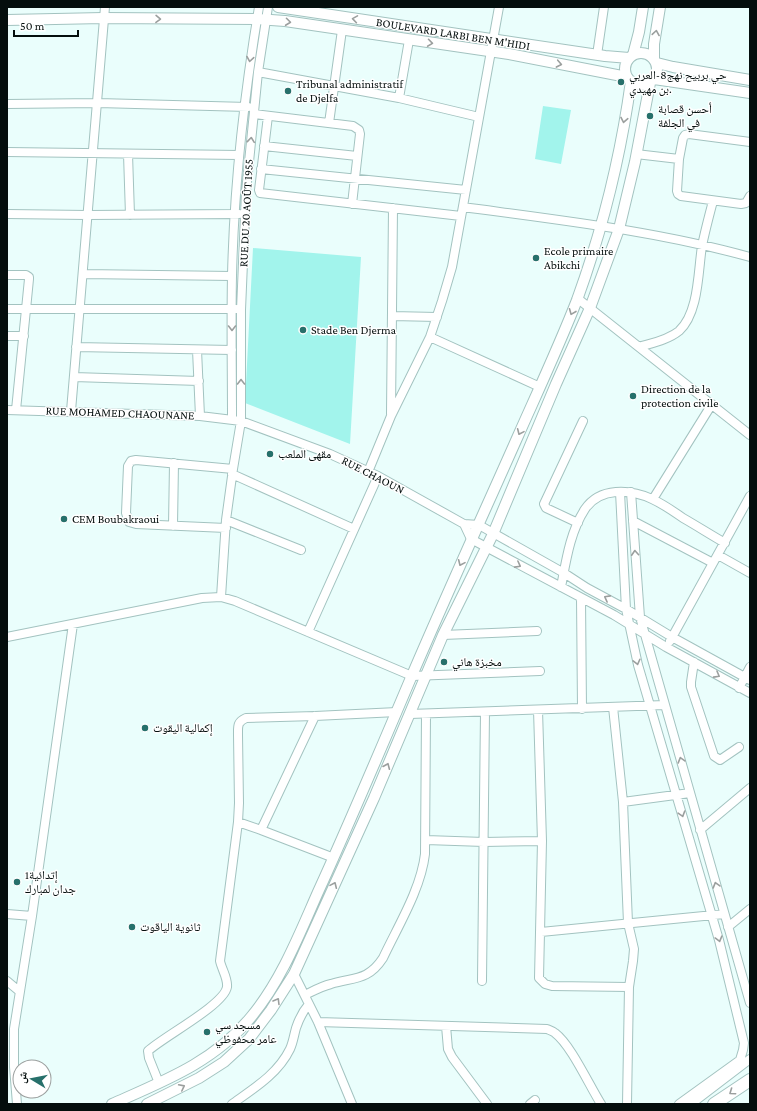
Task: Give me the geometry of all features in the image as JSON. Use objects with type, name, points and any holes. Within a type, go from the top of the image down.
[{"type":"highway","points":[[714,1104],[750,1080]]},
{"type":"main road","name":"BOULEVARD LARBI BEN M'HIDI","points":[[278,7],[597,55],[631,56]]},
{"type":"main road","points":[[112,1104],[196,1065],[234,1037],[253,1016],[291,952],[355,812],[471,539],[479,525],[556,351],[577,298],[601,226],[612,182],[628,102],[629,79],[625,67],[631,56],[639,32],[643,7]]},
{"type":"main road","points":[[147,1104],[199,1078],[224,1062],[249,1039],[271,1010],[294,974],[374,798],[443,635],[493,534],[556,384],[590,308],[619,229],[652,81],[657,74],[654,44],[660,7]]},
{"type":"main road","points":[[7,20],[103,18],[284,21],[491,51],[629,79],[640,85],[652,81],[750,93]]},
{"type":"main road","points":[[631,56],[637,53],[646,53],[655,61],[673,67],[750,80]]},
{"type":"street","points":[[71,411],[105,7]]},
{"type":"street","name":"RUE DU 20 AOÛT 1955","points":[[221,596],[226,524],[232,472],[241,421],[241,310],[244,214],[262,20],[259,7]]},
{"type":"street","name":"RUE DU 20 AOÛT 1955","points":[[232,419],[232,276],[234,213],[239,155],[250,61],[262,20],[268,7]]},
{"type":"street","points":[[368,472],[391,416],[430,336],[452,267],[499,7]]},
{"type":"street","points":[[597,55],[604,7]]},
{"type":"street","points":[[329,123],[342,30]]},
{"type":"street","points":[[399,98],[409,40]]},
{"type":"street","points":[[258,72],[399,98],[479,117]]},
{"type":"street","points":[[7,104],[98,103],[244,107],[268,116],[353,126],[359,130],[360,134],[352,204]]},
{"type":"street","points":[[268,116],[261,169],[260,193],[462,216]]},
{"type":"street","points":[[750,142],[689,134],[685,135],[683,138],[679,159],[678,194],[681,196],[741,204],[746,203],[750,196]]},
{"type":"street","points":[[264,146],[357,156]]},
{"type":"street","points":[[7,152],[239,155]]},
{"type":"street","points":[[128,154],[130,215]]},
{"type":"street","points":[[636,154],[679,159]]},
{"type":"street","points":[[261,169],[466,190]]},
{"type":"street","points":[[639,346],[664,339],[678,331],[687,321],[694,306],[702,245],[713,201]]},
{"type":"street","points":[[463,207],[619,229],[702,245],[750,257]]},
{"type":"street","points":[[391,416],[393,208]]},
{"type":"street","points":[[7,214],[244,214]]},
{"type":"street","points":[[83,274],[232,276]]},
{"type":"street","points":[[7,275],[26,275],[29,277],[16,410]]},
{"type":"street","points":[[577,298],[750,435]]},
{"type":"street","points":[[7,309],[241,310]]},
{"type":"street","points":[[392,316],[437,317]]},
{"type":"street","points":[[7,336],[24,336]]},
{"type":"street","points":[[430,336],[540,387]]},
{"type":"street","points":[[76,347],[232,350]]},
{"type":"street","points":[[197,350],[200,416]]},
{"type":"street","points":[[74,377],[199,381]]},
{"type":"street","points":[[652,499],[712,404]]},
{"type":"street","name":"RUE MOHAMED CHAOUNANE","points":[[7,410],[200,416],[232,419]]},
{"type":"street","name":"RUE CHAOUN","points":[[232,419],[330,454],[378,476],[464,524],[479,525]]},
{"type":"street","points":[[578,523],[546,508],[544,504],[583,421]]},
{"type":"street","points":[[301,550],[226,524],[173,526],[136,524],[129,522],[126,513],[128,466],[131,461],[136,460],[174,463],[232,472],[354,529]]},
{"type":"street","points":[[173,526],[174,463]]},
{"type":"street","points":[[308,632],[378,476]]},
{"type":"street","points":[[620,492],[626,608],[638,665],[712,915],[744,1043],[744,1050],[740,1060],[679,1104]]},
{"type":"street","points":[[631,492],[640,617],[750,1003]]},
{"type":"street","points":[[561,587],[570,544],[578,523],[586,509],[595,499],[606,493],[631,492],[652,499],[725,543]]},
{"type":"street","points":[[666,647],[749,498]]},
{"type":"street","points":[[633,521],[714,563]]},
{"type":"street","points":[[464,524],[471,539],[486,548],[629,624],[666,647],[750,693]]},
{"type":"street","points":[[479,525],[564,573],[587,588],[626,608],[672,637],[747,678]]},
{"type":"street","points":[[718,555],[750,574]]},
{"type":"street","points":[[7,637],[202,598],[221,596],[412,676],[540,671]]},
{"type":"street","points":[[581,598],[582,709]]},
{"type":"street","points":[[17,1104],[14,1067],[14,1029],[32,916],[73,624]]},
{"type":"street","points":[[443,635],[537,631]]},
{"type":"street","points":[[694,662],[690,682],[691,687],[714,756],[720,760],[739,747]]},
{"type":"street","points":[[739,688],[747,678],[750,667]]},
{"type":"street","points":[[410,714],[665,705]]},
{"type":"street","points":[[613,707],[623,802],[628,923],[634,949],[629,988],[628,1104]]},
{"type":"street","points":[[538,710],[542,841],[539,978],[545,984],[552,986],[629,988]]},
{"type":"street","points":[[159,1083],[148,1058],[148,1051],[213,1005],[226,991],[226,978],[222,969],[220,954],[238,822],[238,724],[240,720],[246,718],[397,712]]},
{"type":"street","points":[[482,980],[485,712]]},
{"type":"street","points":[[305,995],[329,984],[364,976],[378,966],[419,882],[424,866],[426,840],[426,714]]},
{"type":"street","points":[[261,830],[315,716]]},
{"type":"street","points":[[700,830],[750,788]]},
{"type":"street","points":[[623,802],[690,793]]},
{"type":"street","points":[[238,822],[334,858]]},
{"type":"street","points":[[426,840],[484,842],[542,841]]},
{"type":"street","points":[[728,927],[750,909]]},
{"type":"street","points":[[7,914],[32,916]]},
{"type":"street","points":[[541,932],[724,914]]},
{"type":"street","points":[[294,974],[318,1022],[352,1104]]},
{"type":"street","points":[[7,981],[20,991]]},
{"type":"street","points":[[232,1104],[268,1078],[283,1061],[291,1048],[296,1028],[302,1013],[309,1004]]},
{"type":"street","points":[[318,1022],[539,1028],[554,1032],[562,1039],[569,1049],[601,1104]]},
{"type":"street","points":[[446,1026],[448,1049],[452,1057],[488,1104]]},
{"type":"street","points":[[691,1104],[750,1059]]},
{"type":"shaded area","points":[[543,106],[571,110],[561,164],[535,159]]},
{"type":"shaded area","name":"Stade Ben Djerma","points":[[253,248],[361,257],[350,444],[245,403]]},
{"type":"place","name":"حي بربيح نهج8-العربي بن مهيدي.","points":[[621,82]]},
{"type":"place","name":"Tribunal administratif de Djelfa","points":[[288,91]]},
{"type":"place","name":"أحسن قصابة في الجلفة","points":[[650,116]]},
{"type":"place","name":"Ecole primaire Abikchi","points":[[536,258]]},
{"type":"place","name":"Stade Ben Djerma","points":[[303,330]]},
{"type":"place","name":"Direction de la protection civile","points":[[633,396]]},
{"type":"place","name":"مقهى الملعب","points":[[270,454]]},
{"type":"place","name":"CEM Boubakraoui","points":[[64,519]]},
{"type":"place","name":"مخبزة هاني","points":[[444,662]]},
{"type":"place","name":"إكمالية اليقوت","points":[[145,728]]},
{"type":"place","name":"1إتدائية جدان لمبارك","points":[[17,882]]},
{"type":"place","name":"ثانوية الياقوت","points":[[132,927]]},
{"type":"place","name":"مسجد سي عامر محفوظي","points":[[207,1032]]}]
